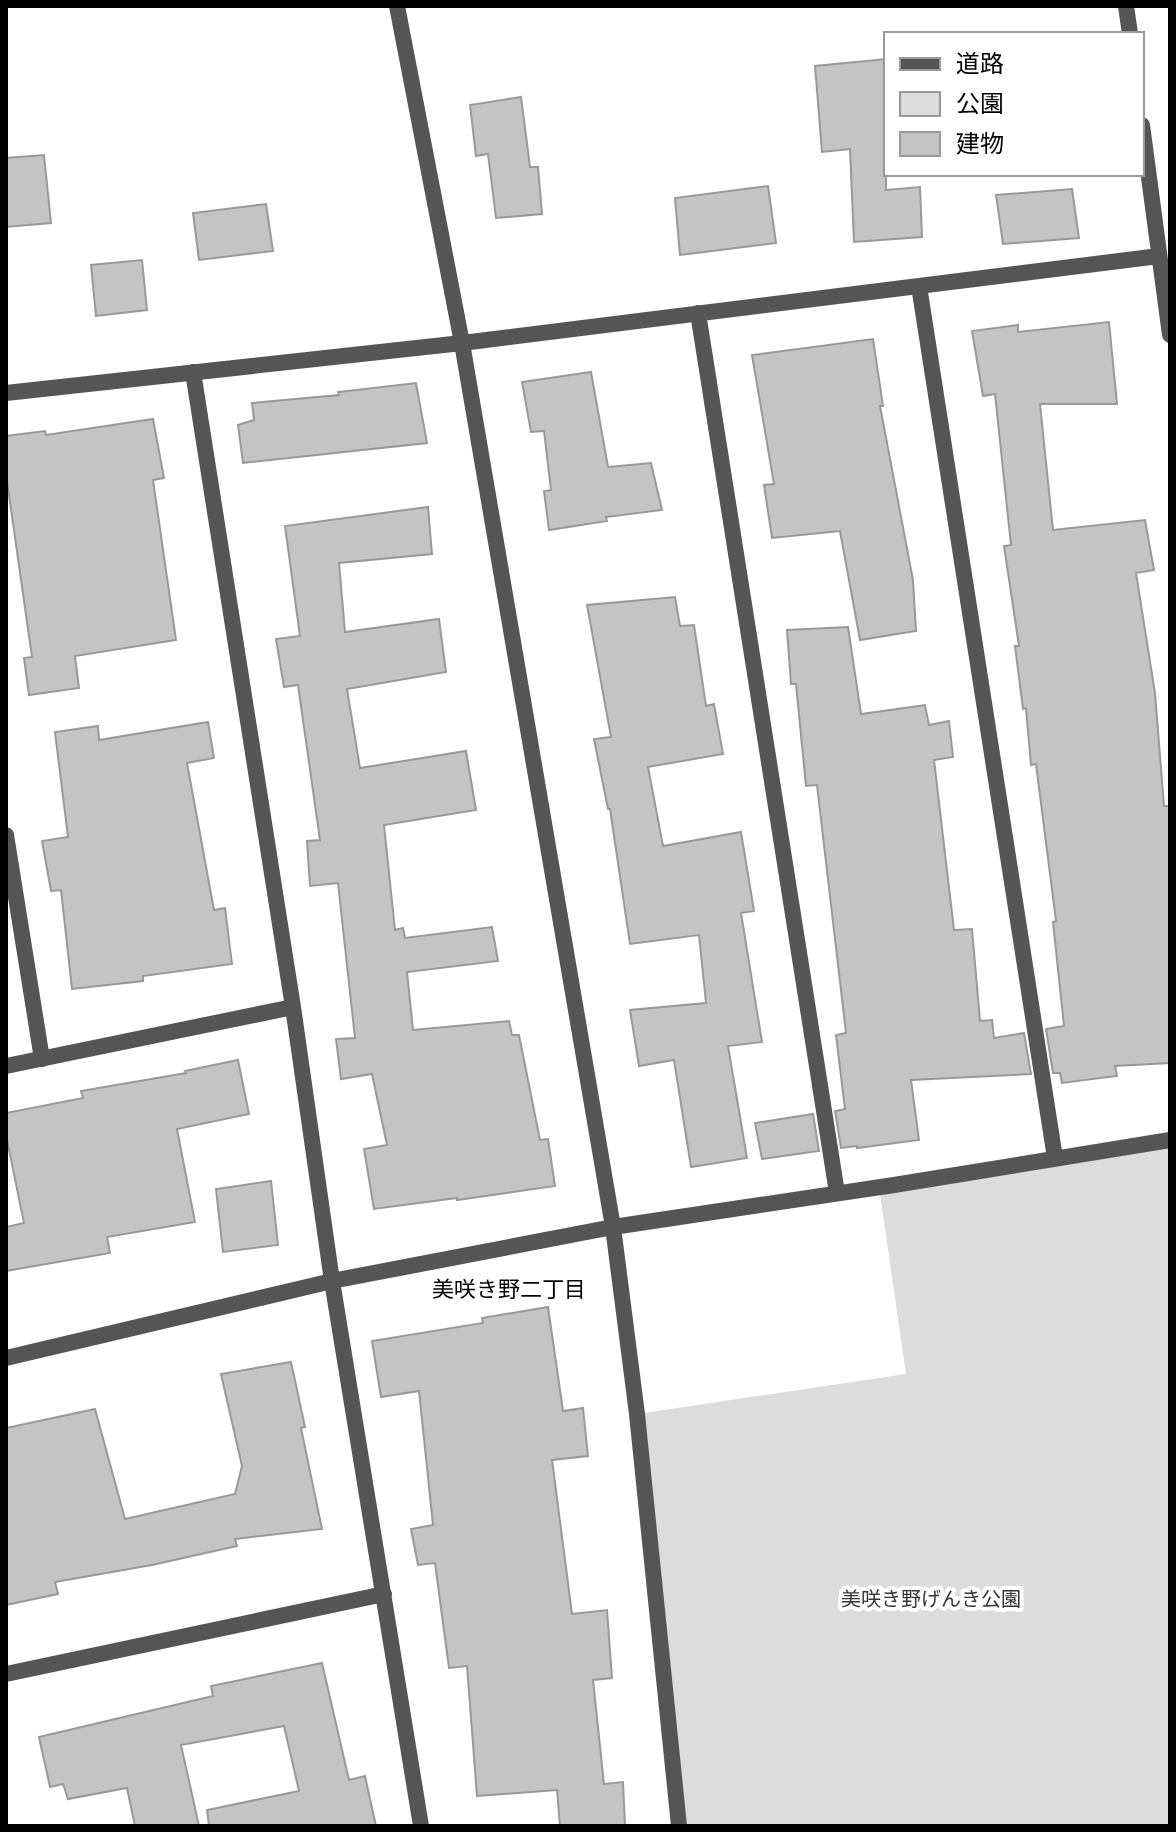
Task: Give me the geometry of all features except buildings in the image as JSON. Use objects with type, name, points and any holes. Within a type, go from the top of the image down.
[{"type":"street","points":[[397,6],[462,343],[613,1227],[637,1414],[679,1826]]},
{"type":"street","points":[[1126,6],[1130,32]]},
{"type":"street","points":[[1144,140],[1170,335]]},
{"type":"street","points":[[6,393],[462,343],[1159,256]]},
{"type":"street","points":[[919,286],[1055,1158]]},
{"type":"street","points":[[698,313],[837,1193]]},
{"type":"street","points":[[193,372],[293,1007],[332,1281],[421,1826]]},
{"type":"street","points":[[6,835],[42,1059]]},
{"type":"street","points":[[6,1066],[293,1007]]},
{"type":"street","points":[[6,1358],[332,1281],[613,1227],[1170,1140]]},
{"type":"street","points":[[6,1674],[384,1594]]},
{"type":"green space","name":"美咲き野げんき公園","points":[[1170,1140],[1170,1826],[679,1826],[637,1414],[906,1374],[880,1194]]},
{"type":"district","name":"美咲き野二丁目","points":[[509,1289]]}]
